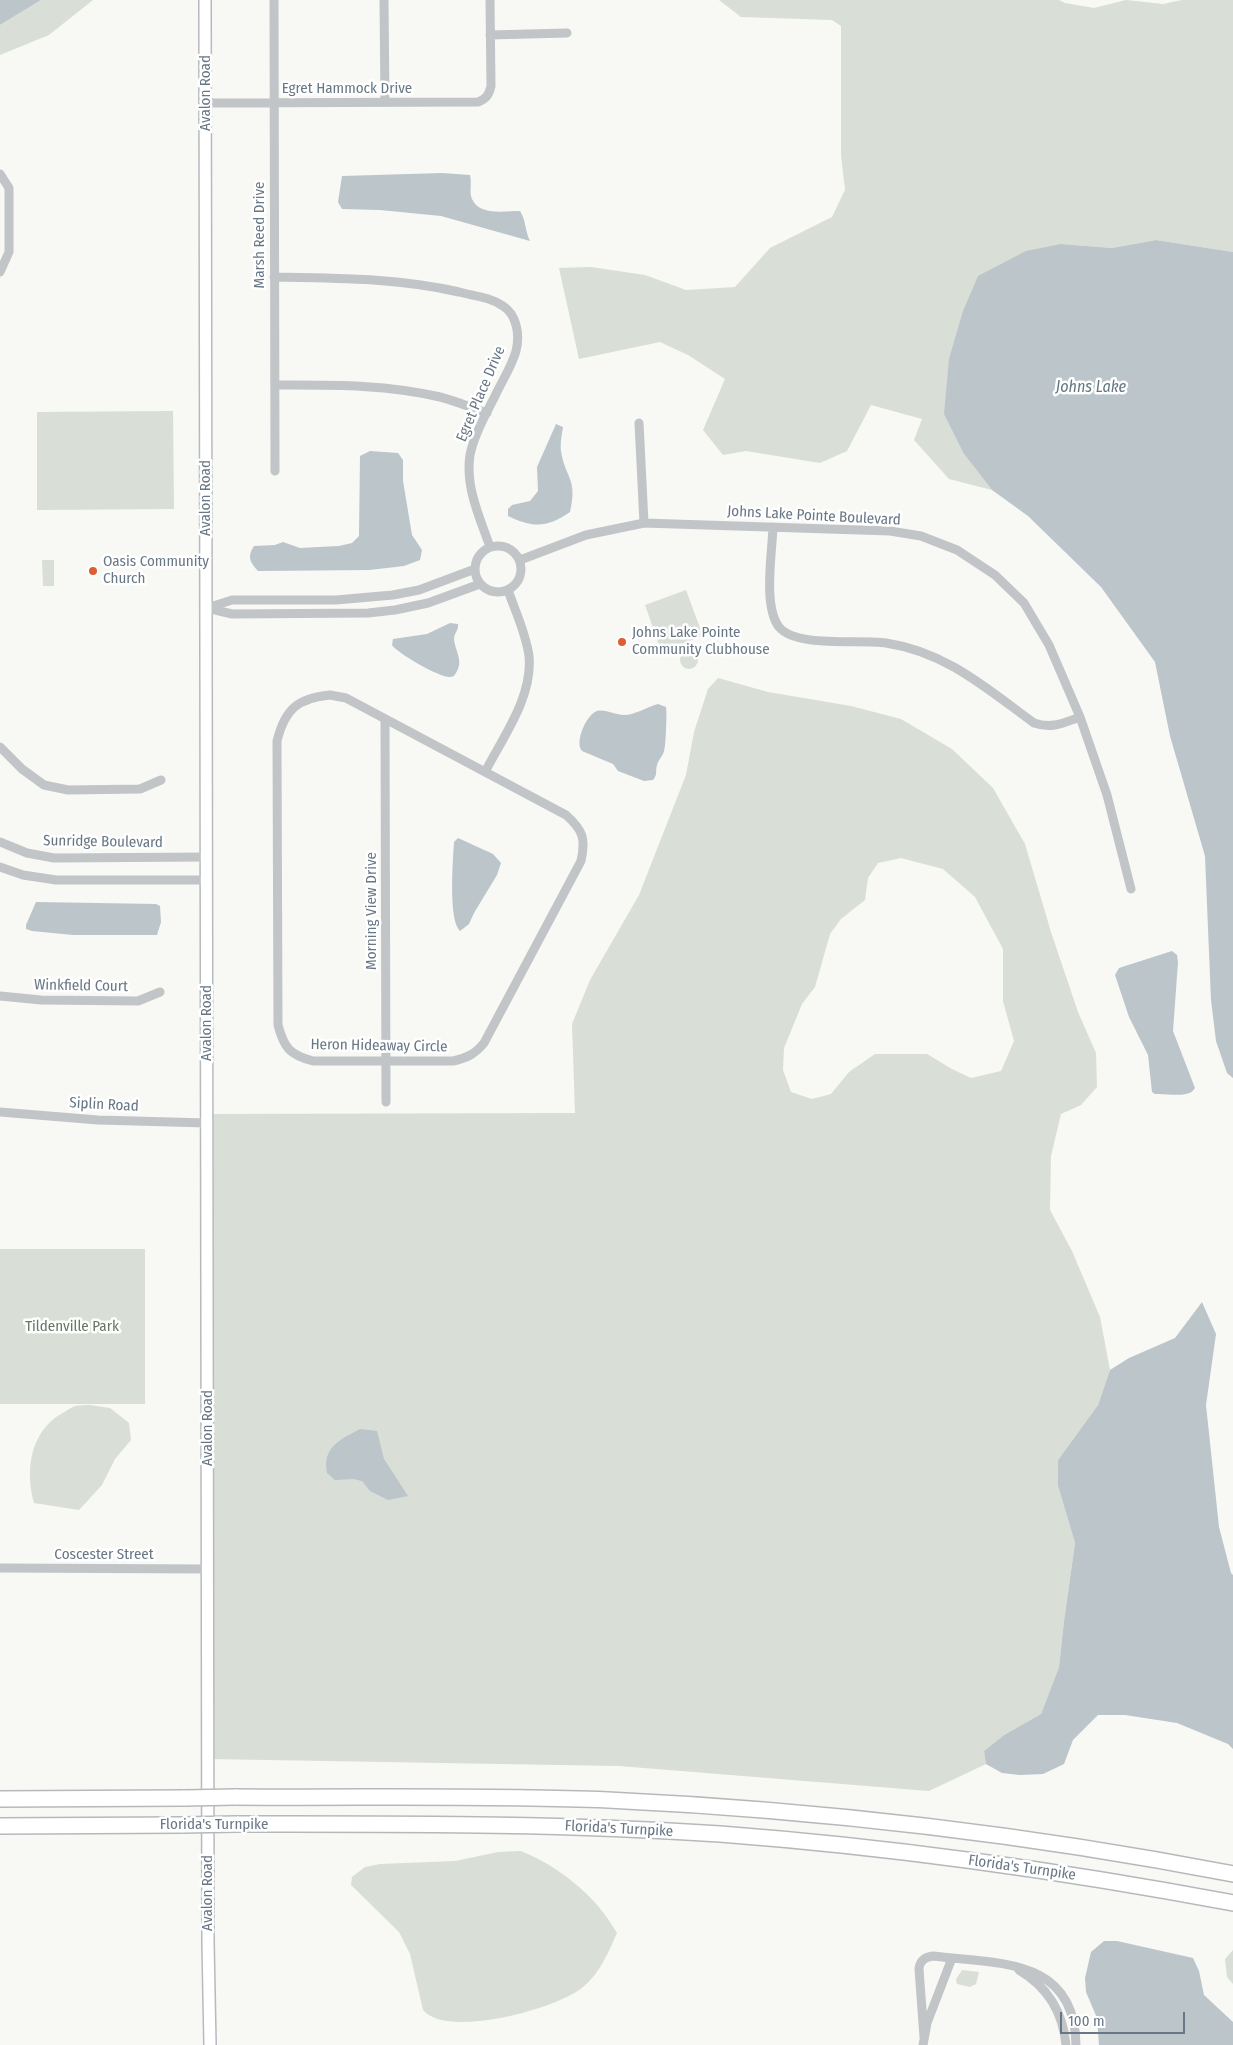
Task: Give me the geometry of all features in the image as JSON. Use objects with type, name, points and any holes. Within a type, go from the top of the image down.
[{"type":"highway","name":"Florida's Turnpike","points":[[0,1799],[235,1797],[498,1798],[605,1800],[720,1806],[964,1830],[1083,1847],[1233,1874]]},
{"type":"highway","name":"Florida's Turnpike","points":[[0,1826],[496,1824],[718,1834],[832,1844],[1076,1875],[1233,1903]]},
{"type":"main road","name":"Avalon Road","points":[[205,0],[210,2045]]},
{"type":"street","name":"Marsh Reed Drive","points":[[274,0],[275,471]]},
{"type":"street","points":[[384,0],[385,102]]},
{"type":"street","points":[[490,0],[490,35],[567,33]]},
{"type":"street","name":"Egret Hammock Drive","points":[[206,103],[478,102],[487,98],[491,86],[490,35]]},
{"type":"street","points":[[0,174],[8,188],[9,252],[0,272]]},
{"type":"street","name":"Egret Place Drive","points":[[274,277],[351,278],[418,284],[490,299],[504,306],[514,319],[518,334],[516,351],[470,455],[469,474],[473,497],[490,547]]},
{"type":"street","points":[[274,385],[358,385],[401,389],[441,397],[487,413]]},
{"type":"street","points":[[639,423],[644,523]]},
{"type":"street","name":"Johns Lake Pointe Boulevard","points":[[520,560],[586,535],[644,523],[890,531],[921,536],[957,550],[995,575],[1024,603],[1049,645],[1080,717],[1107,795],[1131,889]]},
{"type":"street","points":[[773,527],[770,604],[772,617],[781,629],[791,635],[806,639],[884,642],[910,647],[940,658],[963,670],[1034,723],[1045,727],[1080,717]]},
{"type":"street","points":[[490,547],[506,547],[514,551],[520,560],[522,570],[520,578],[508,590],[497,592],[487,589],[480,584],[476,577],[477,559],[482,552],[490,547]]},
{"type":"street","points":[[207,608],[232,600],[368,599],[419,590],[475,569]]},
{"type":"street","points":[[207,608],[232,614],[336,615],[396,610],[428,602],[480,584]]},
{"type":"street","points":[[485,772],[518,709],[525,692],[529,674],[526,640],[508,590]]},
{"type":"street","points":[[336,600],[336,615]]},
{"type":"street","name":"Heron Hideaway Circle","points":[[330,695],[346,698],[385,719],[566,815],[577,825],[583,837],[584,848],[581,861],[484,1043],[476,1053],[465,1059],[453,1061],[313,1061],[299,1057],[287,1049],[278,1025],[277,740],[281,726],[288,713],[299,703],[313,696],[330,695]]},
{"type":"street","name":"Morning View Drive","points":[[385,719],[386,1102]]},
{"type":"street","points":[[0,747],[22,770],[44,785],[68,790],[140,789],[161,780]]},
{"type":"street","name":"Sunridge Boulevard","points":[[0,842],[27,853],[54,858],[207,857]]},
{"type":"street","points":[[0,867],[23,875],[56,880],[207,880]]},
{"type":"street","name":"Winkfield Court","points":[[0,996],[40,1000],[138,1001],[160,992]]},
{"type":"street","name":"Siplin Road","points":[[0,1112],[98,1120],[207,1123]]},
{"type":"street","name":"Coscester Street","points":[[0,1568],[208,1569]]},
{"type":"street","points":[[923,2041],[918,1973],[919,1965],[926,1957],[933,1956],[1012,1966],[1032,1970],[1043,1976],[1060,1993],[1072,2015],[1076,2033],[1076,2045]]},
{"type":"street","points":[[923,2041],[927,2023],[952,1958]]},
{"type":"street","points":[[1012,1966],[1027,1975],[1051,1998],[1060,2014],[1066,2045]]},
{"type":"green space","points":[[41,0],[93,0],[49,35],[0,55],[0,25]]},
{"type":"green space","points":[[719,0],[1059,0],[1065,3],[1094,8],[1126,0],[1163,4],[1182,0],[1233,0],[1233,252],[1156,240],[1112,248],[1061,244],[964,454],[992,490],[949,479],[914,440],[922,419],[871,405],[847,451],[820,463],[746,451],[723,455],[703,430],[725,379],[688,355],[660,342],[579,359],[559,268],[591,267],[645,275],[686,290],[735,287],[770,248],[832,217],[845,190],[841,155],[841,26],[832,20],[741,17]]},
{"type":"green space","points":[[173,411],[174,509],[37,510],[37,412]]},
{"type":"green space","points":[[42,560],[54,560],[54,586],[43,586]]},
{"type":"green space","points":[[686,590],[703,636],[661,651],[645,605]]},
{"type":"green space","points":[[689,651],[695,654],[698,660],[695,666],[689,669],[683,666],[680,660],[683,654]]},
{"type":"green space","points":[[718,678],[768,692],[851,706],[901,719],[952,749],[993,788],[1025,844],[1051,932],[1078,1012],[1096,1053],[1097,1087],[1081,1105],[1061,1114],[1051,1156],[1050,1210],[1072,1251],[1100,1317],[1110,1370],[1098,1405],[1058,1460],[1058,1486],[1075,1543],[1059,1667],[1041,1714],[1004,1735],[984,1751],[986,1764],[929,1791],[619,1766],[209,1759],[207,1114],[575,1113],[572,1024],[590,980],[639,895],[686,775],[694,732],[708,689]],"holes":[[[901,858],[943,869],[975,897],[1003,949],[1003,1001],[1014,1041],[1001,1071],[971,1078],[927,1054],[875,1054],[849,1072],[831,1094],[812,1099],[791,1092],[783,1070],[784,1048],[802,1004],[815,987],[830,934],[841,919],[865,900],[868,878],[878,863]]]},
{"type":"green space","name":"Tildenville Park","points":[[0,1249],[145,1249],[145,1404],[0,1404]]},
{"type":"green space","points":[[90,1405],[110,1408],[129,1423],[131,1440],[115,1459],[102,1485],[79,1510],[34,1503],[31,1491],[30,1466],[32,1453],[42,1431],[61,1414],[71,1408]]},
{"type":"green space","points":[[521,1851],[550,1865],[563,1874],[599,1907],[617,1933],[607,1955],[599,1969],[583,1987],[550,2004],[502,2018],[454,2022],[436,2018],[423,2010],[410,1954],[399,1932],[351,1885],[352,1877],[365,1867],[380,1864],[455,1861],[498,1852]]},
{"type":"green space","points":[[1233,1950],[1233,1984],[1227,1977],[1225,1959]]},
{"type":"green space","points":[[962,1970],[979,1972],[976,1984],[970,1987],[957,1984],[956,1979]]},
{"type":"water","points":[[0,0],[41,0],[0,25]]},
{"type":"water","points":[[442,173],[470,175],[471,197],[480,208],[500,212],[520,211],[530,241],[441,216],[380,210],[342,209],[338,202],[342,176]]},
{"type":"water","name":"Johns Lake","points":[[1156,240],[1233,252],[1233,1078],[1227,1073],[1216,1041],[1211,1000],[1205,856],[1170,736],[1155,662],[1101,587],[1028,516],[992,490],[964,454],[944,414],[949,359],[963,311],[978,276],[1026,251],[1061,244],[1112,248]]},
{"type":"water","points":[[556,424],[563,427],[561,451],[573,492],[570,512],[554,521],[540,524],[525,523],[508,516],[508,509],[512,505],[530,501],[538,491],[537,467]]},
{"type":"water","points":[[370,451],[398,453],[403,460],[403,481],[412,535],[422,550],[420,560],[404,566],[369,570],[258,571],[250,559],[254,546],[275,545],[283,542],[300,548],[339,546],[352,543],[359,536],[360,456]]},
{"type":"water","points":[[450,623],[458,624],[454,639],[459,664],[453,677],[437,674],[402,654],[392,645],[393,639],[427,634]]},
{"type":"water","points":[[658,704],[666,707],[666,736],[663,755],[656,767],[656,774],[653,780],[644,781],[618,771],[613,764],[582,751],[580,747],[581,735],[589,717],[593,713],[607,711],[628,715]]},
{"type":"water","points":[[458,838],[493,854],[501,863],[497,875],[469,924],[460,931],[456,925],[454,915],[452,889],[454,842]]},
{"type":"water","points":[[36,902],[156,904],[160,906],[161,922],[157,935],[73,935],[32,931],[26,929],[26,925]]},
{"type":"water","points":[[1172,951],[1177,955],[1178,962],[1173,1031],[1195,1088],[1183,1094],[1155,1094],[1152,1092],[1148,1055],[1129,1017],[1115,975],[1119,968]]},
{"type":"water","points":[[1202,1302],[1216,1334],[1206,1405],[1219,1527],[1233,1575],[1233,1749],[1228,1744],[1177,1723],[1125,1715],[1098,1715],[1073,1740],[1064,1764],[1043,1774],[1020,1775],[1002,1773],[986,1764],[984,1751],[1004,1735],[1041,1714],[1059,1667],[1075,1543],[1058,1486],[1058,1460],[1098,1405],[1110,1370],[1129,1358],[1175,1338]]},
{"type":"water","points":[[360,1429],[377,1431],[384,1459],[408,1496],[388,1500],[370,1491],[362,1481],[353,1479],[335,1480],[327,1473],[327,1457],[334,1445]]},
{"type":"water","points":[[1104,1941],[1117,1941],[1193,1958],[1199,1971],[1204,1995],[1233,2022],[1233,2045],[1099,2045],[1097,2018],[1086,1992],[1085,1978],[1091,1952]]},
{"type":"place","name":"Oasis Community Church","points":[[93,571]]},
{"type":"place","name":"Johns Lake Pointe Community Clubhouse","points":[[622,642]]}]
